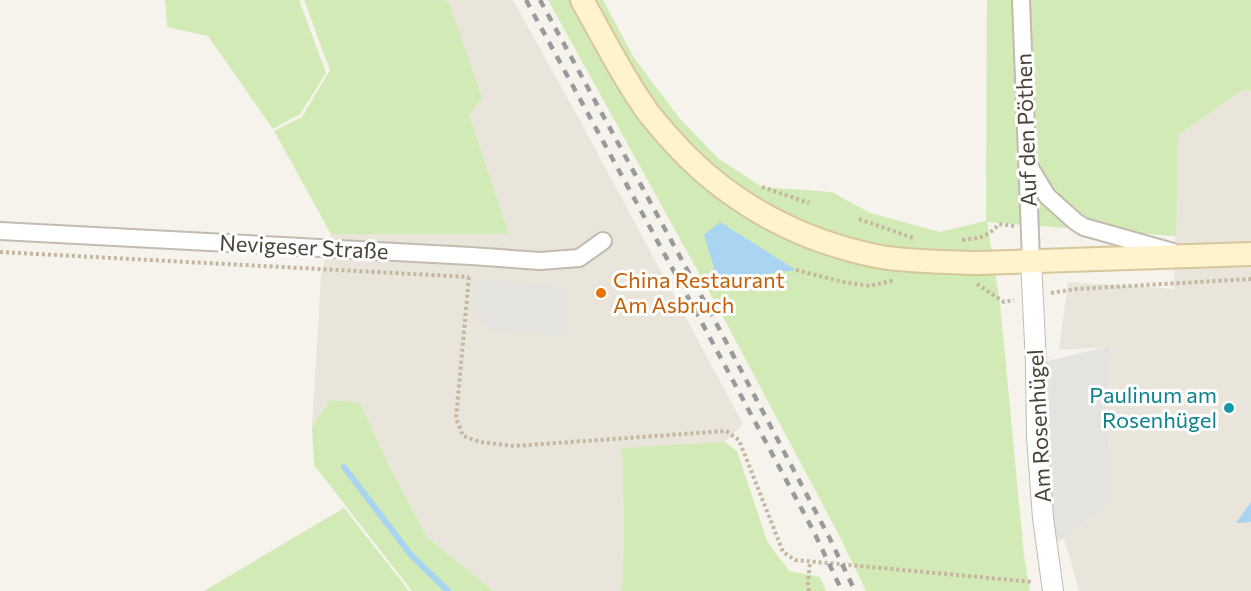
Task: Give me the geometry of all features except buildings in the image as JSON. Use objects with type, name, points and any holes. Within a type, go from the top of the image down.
[{"type":"main road","points":[[582,0],[647,112],[685,156],[754,210],[796,232],[833,245],[883,257],[931,261],[977,263],[1251,254]]},
{"type":"street","name":"Auf den Pöthen","points":[[1021,0],[1031,260]]},
{"type":"street","points":[[1028,163],[1047,196],[1084,227],[1187,256]]},
{"type":"street","name":"Nevigeser Straße","points":[[0,231],[540,261],[579,258],[603,241]]},
{"type":"street","name":"Am Rosenhügel","points":[[1031,260],[1037,437],[1043,518],[1052,587]]},
{"type":"path","points":[[754,182],[762,188],[809,203]]},
{"type":"path","points":[[859,219],[919,238]]},
{"type":"path","points":[[956,241],[976,238]]},
{"type":"path","points":[[0,252],[469,277]]},
{"type":"path","points":[[471,256],[456,418],[463,435],[480,442],[514,446],[726,431],[739,440],[783,552],[795,560],[1052,587]]},
{"type":"path","points":[[796,270],[870,286],[896,280],[907,259]]},
{"type":"path","points":[[969,284],[979,285],[1004,302],[1076,289],[1251,279]]},
{"type":"path","points":[[809,591],[810,562]]},
{"type":"shaded area","points":[[444,0],[513,0],[743,424],[725,442],[622,449],[624,533],[622,591],[493,591],[427,537],[388,464],[360,403],[312,427],[321,275],[331,234],[509,234],[469,115],[449,3]]},
{"type":"shaded area","points":[[1244,89],[1251,91],[1251,591],[1079,591],[1064,538],[1107,506],[1110,347],[1059,350],[1068,282],[1174,289],[1178,135]]},
{"type":"shaded area","points":[[476,280],[567,288],[562,335],[487,329],[475,311]]},
{"type":"shaded area","points":[[1110,346],[1107,506],[1064,538],[1046,545],[1036,364]]},
{"type":"green space","points":[[165,0],[299,0],[326,73],[300,114],[273,129],[208,36],[167,27]]},
{"type":"green space","points":[[304,0],[444,0],[449,3],[482,98],[469,115],[509,234],[331,234],[274,131],[302,117],[330,70]]},
{"type":"green space","points":[[548,0],[603,0],[634,58],[680,119],[719,159],[762,187],[832,192],[870,213],[940,232],[986,221],[987,0],[1251,0],[1251,91],[1244,89],[1178,135],[1176,236],[987,222],[1000,303],[1024,556],[1030,591],[866,591],[839,535],[721,313]]},
{"type":"green space","points":[[331,400],[360,403],[388,464],[427,537],[493,591],[412,591],[314,465],[312,427]]},
{"type":"green space","points":[[725,442],[737,451],[767,541],[789,571],[820,577],[826,591],[622,591],[624,533],[622,448]]},
{"type":"green space","points":[[344,508],[409,591],[204,591]]},
{"type":"water","points":[[720,222],[796,270],[718,281],[704,235]]},
{"type":"water","points":[[1251,502],[1251,522],[1236,523]]},
{"type":"waterway","points":[[344,467],[411,555],[448,591]]},
{"type":"railway","points":[[526,0],[814,532],[842,591]]},
{"type":"railway","points":[[540,0],[714,319],[855,591]]},
{"type":"place","name":"China Restaurant Am Asbruch","points":[[601,293]]},
{"type":"place","name":"Paulinum am Rosenhügel","points":[[1229,408]]}]
